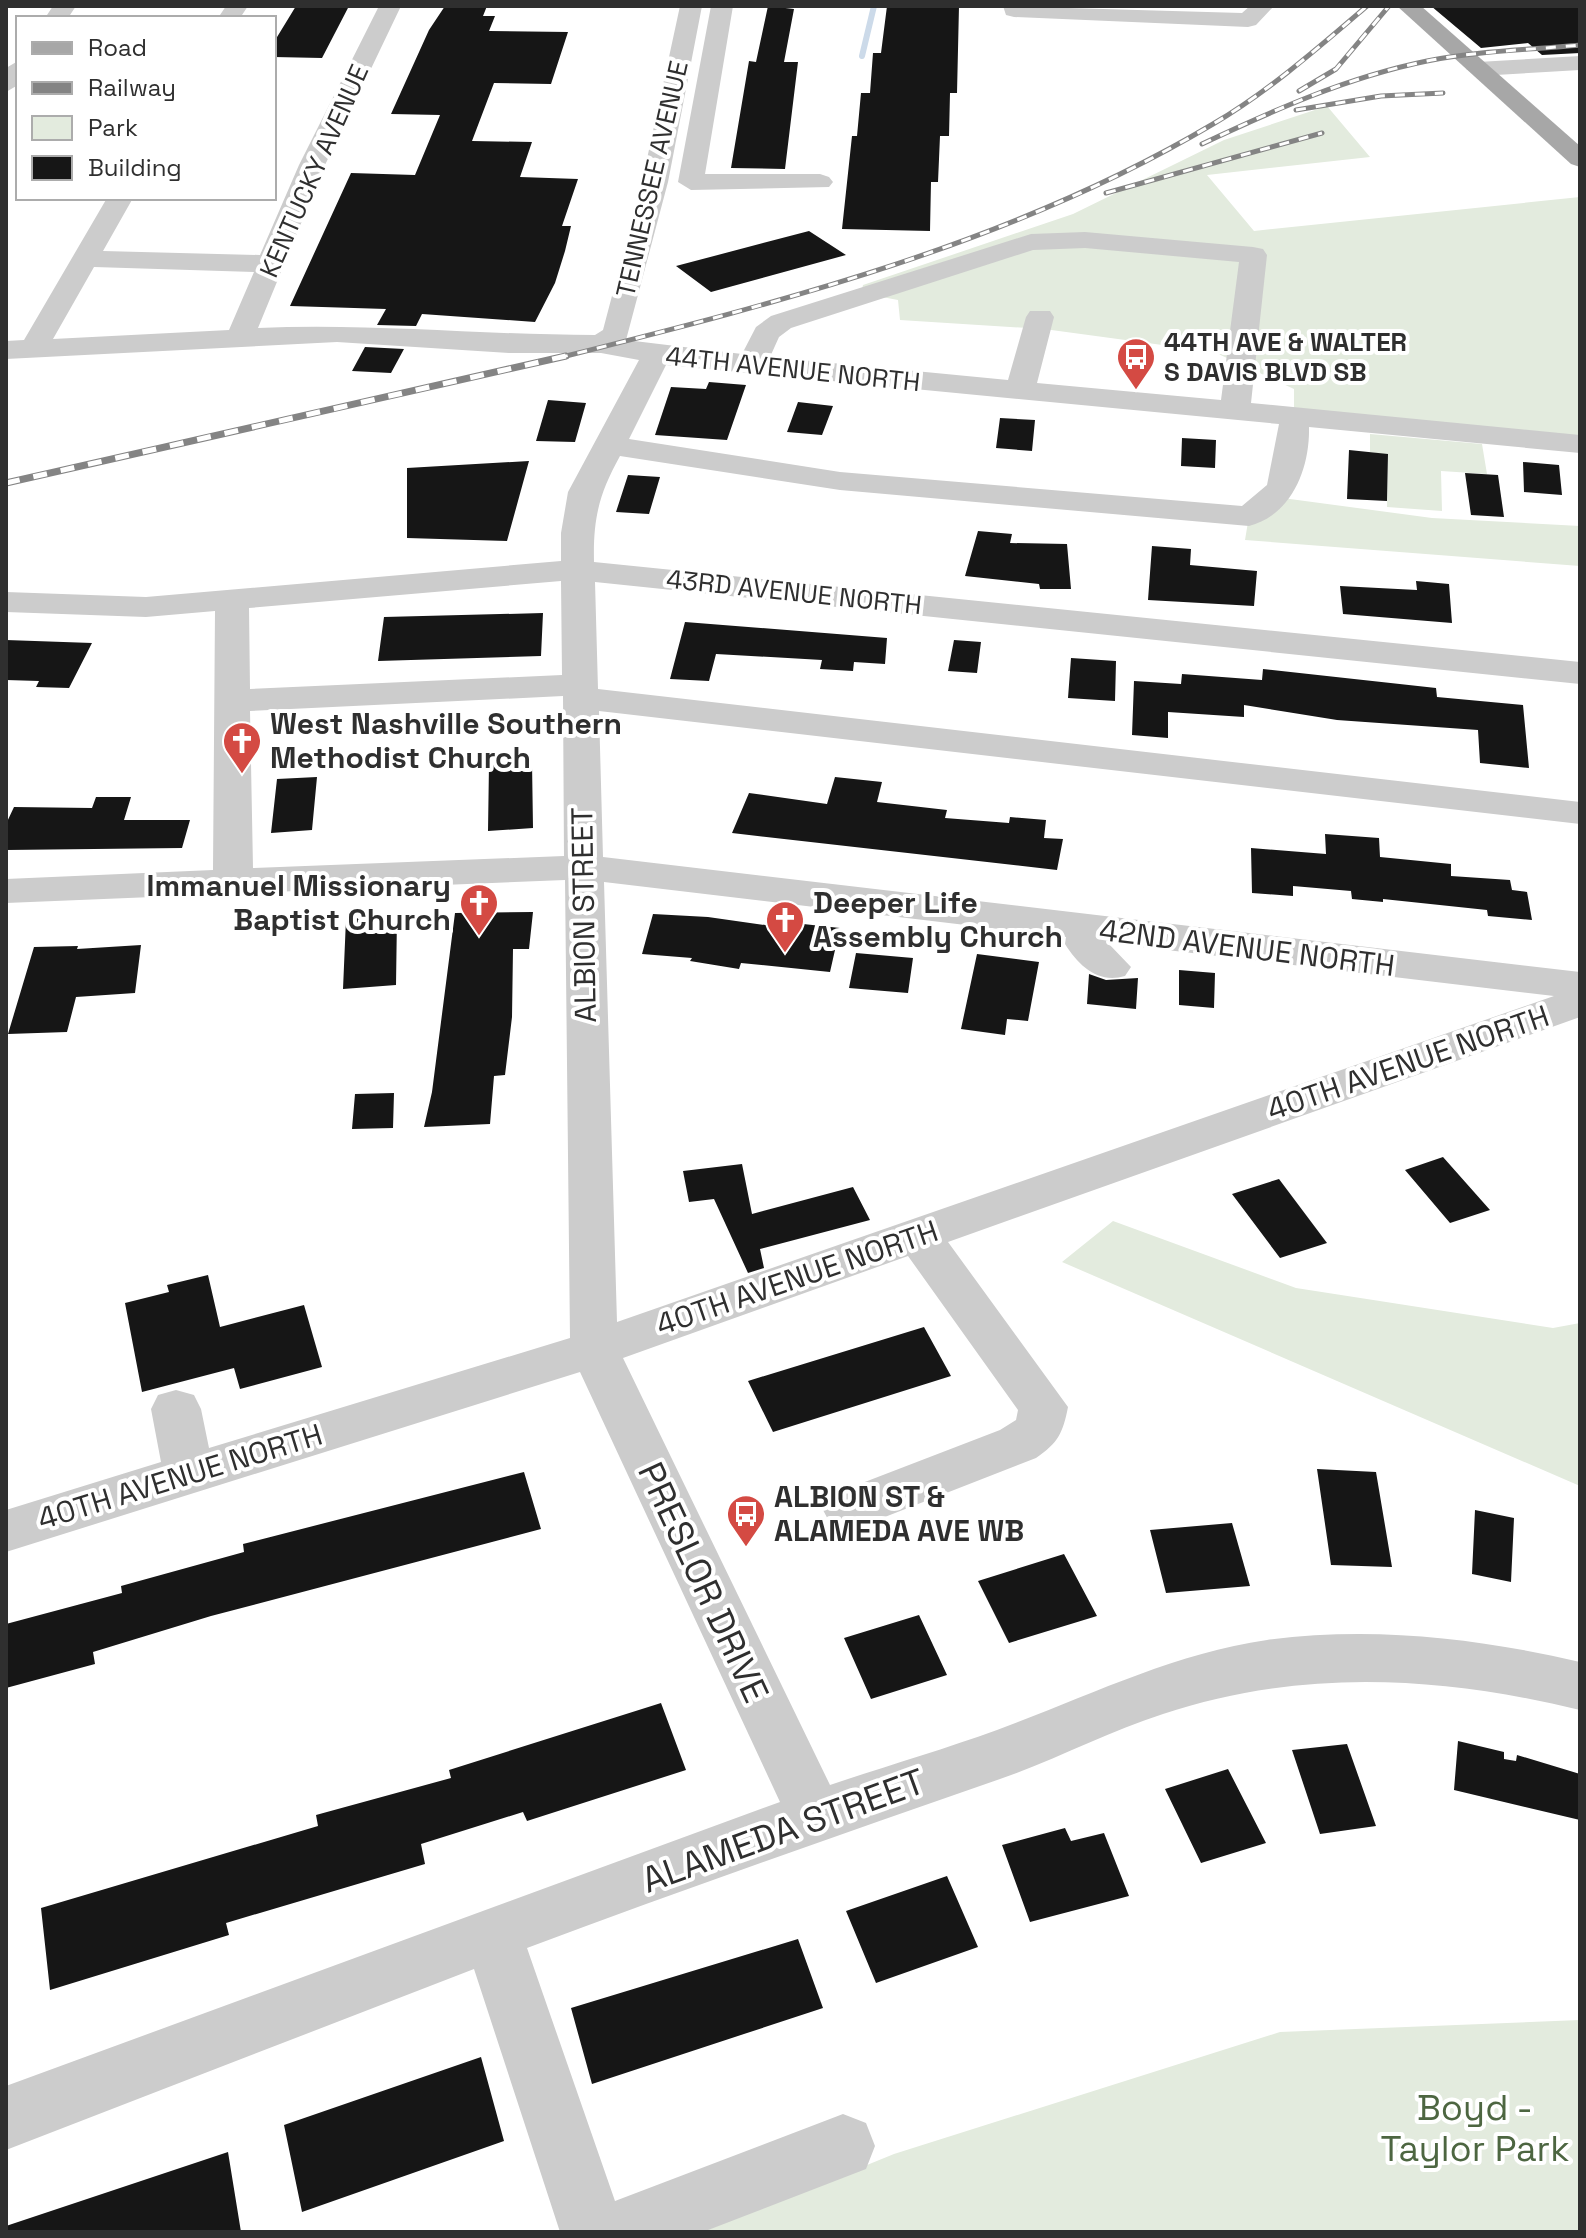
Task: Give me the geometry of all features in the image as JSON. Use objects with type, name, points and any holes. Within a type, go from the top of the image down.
[{"type":"main road","points":[[1408,6],[1580,159]]},
{"type":"street","name":"KENTUCKY AVENUE","points":[[240,337],[312,165],[390,6]]},
{"type":"street","name":"TENNESSEE AVENUE","points":[[601,344],[616,334],[648,208],[691,6]]},
{"type":"street","points":[[648,208],[684,203],[691,182],[722,6]]},
{"type":"street","points":[[1014,6],[1014,10],[1248,20],[1263,6]]},
{"type":"street","points":[[1478,69],[1580,63]]},
{"type":"street","points":[[691,182],[820,182]]},
{"type":"street","points":[[20,350],[85,259],[119,200]]},
{"type":"street","points":[[752,365],[766,333],[781,322],[1023,243],[1085,240],[1253,255],[1235,413]]},
{"type":"street","points":[[85,259],[271,264]]},
{"type":"street","points":[[114,292],[132,260]]},
{"type":"street","points":[[1020,392],[1040,317]]},
{"type":"street","name":"44TH AVENUE NORTH","points":[[20,350],[337,333],[406,335],[509,344],[601,344],[656,355],[752,365],[1580,444]]},
{"type":"street","name":"ALBION STREET","points":[[594,1349],[577,533],[584,492],[656,355]]},
{"type":"street","points":[[611,445],[840,481],[1249,516],[1282,489],[1294,437],[1294,419]]},
{"type":"street","name":"43RD AVENUE NORTH","points":[[6,602],[146,607],[577,570],[1580,673]]},
{"type":"street","points":[[232,599],[233,882]]},
{"type":"street","points":[[232,701],[580,692],[1580,813]]},
{"type":"street","name":"42ND AVENUE NORTH","points":[[6,891],[582,867],[1580,986]]},
{"type":"street","points":[[1087,929],[1085,944],[1110,967]]},
{"type":"street","name":"40TH AVENUE NORTH","points":[[6,1531],[594,1349],[1580,1002]]},
{"type":"street","points":[[849,1510],[1018,1444],[1039,1430],[1043,1407],[918,1235]]},
{"type":"street","name":"PRESLOR DRIVE","points":[[594,1349],[815,1814]]},
{"type":"street","points":[[176,1409],[189,1473]]},
{"type":"street","name":"ALAMEDA STREET","points":[[6,2118],[815,1814],[1015,1749],[1062,1727],[1161,1691],[1263,1665],[1315,1658],[1397,1657],[1480,1666],[1580,1686]]},
{"type":"street","points":[[493,1936],[593,2232]]},
{"type":"street","points":[[618,2232],[843,2146]]},
{"type":"green space","points":[[1327,106],[1370,157],[1207,175],[1254,231],[1580,197],[1580,444],[1294,419],[1294,389],[1214,352],[1044,329],[900,320],[898,300],[861,293],[863,285],[1073,214],[1224,140]]},
{"type":"green space","points":[[1370,434],[1482,444],[1487,474],[1441,471],[1442,511],[1387,507],[1388,455],[1370,452]]},
{"type":"green space","points":[[1275,497],[1432,518],[1580,526],[1580,566],[1245,540],[1249,516]]},
{"type":"green space","points":[[1113,1221],[1296,1288],[1553,1328],[1580,1323],[1580,1486],[1062,1262]]},
{"type":"green space","name":"Boyd - Taylor Park","points":[[1580,2020],[1580,2232],[702,2232],[894,2154],[1280,2032]]},
{"type":"building","points":[[296,6],[349,6],[322,58],[276,57],[276,39]]},
{"type":"building","points":[[445,6],[487,6],[483,16],[495,16],[489,31],[568,32],[551,84],[494,83],[472,141],[532,142],[520,177],[578,179],[562,226],[571,226],[565,251],[555,283],[535,322],[422,314],[416,326],[377,325],[386,309],[290,306],[351,173],[415,175],[440,115],[391,114],[429,30]]},
{"type":"building","points":[[768,6],[794,9],[784,62],[798,62],[785,169],[731,168],[749,61],[756,62]]},
{"type":"building","points":[[887,6],[959,6],[957,93],[950,93],[949,136],[940,136],[938,182],[931,182],[930,231],[842,229],[852,136],[857,136],[861,93],[870,93],[873,53],[881,53]]},
{"type":"building","points":[[1431,6],[1580,6],[1580,53],[1542,55],[1528,43],[1481,48]]},
{"type":"building","points":[[809,231],[846,255],[711,292],[676,266]]},
{"type":"building","points":[[365,347],[404,349],[391,373],[352,371]]},
{"type":"building","points":[[709,382],[746,385],[727,440],[655,435],[671,387],[706,389]]},
{"type":"building","points":[[548,400],[586,403],[575,442],[536,441]]},
{"type":"building","points":[[798,402],[833,406],[822,435],[787,432]]},
{"type":"building","points":[[1000,418],[1035,420],[1032,451],[996,448]]},
{"type":"building","points":[[1182,438],[1216,440],[1215,468],[1181,466]]},
{"type":"building","points":[[1349,450],[1388,454],[1387,501],[1347,499]]},
{"type":"building","points":[[529,461],[507,541],[407,538],[407,468]]},
{"type":"building","points":[[1523,462],[1559,465],[1562,495],[1524,492]]},
{"type":"building","points":[[1465,473],[1498,475],[1504,517],[1471,515]]},
{"type":"building","points":[[628,475],[660,477],[649,514],[616,512]]},
{"type":"building","points":[[978,531],[1012,534],[1010,543],[1067,544],[1071,589],[1040,589],[1039,584],[965,576]]},
{"type":"building","points":[[1152,546],[1191,549],[1190,565],[1257,571],[1254,606],[1148,600]]},
{"type":"building","points":[[1416,581],[1449,584],[1452,623],[1343,614],[1340,586],[1417,590]]},
{"type":"building","points":[[543,613],[541,656],[378,661],[384,617]]},
{"type":"building","points":[[685,622],[887,638],[885,664],[854,662],[853,671],[820,669],[822,660],[716,654],[709,681],[670,679]]},
{"type":"building","points":[[6,640],[92,643],[69,688],[36,687],[39,681],[6,680]]},
{"type":"building","points":[[954,640],[981,642],[977,673],[948,671]]},
{"type":"building","points":[[1071,658],[1116,661],[1115,701],[1068,698]]},
{"type":"building","points":[[1263,669],[1436,688],[1437,697],[1523,705],[1529,768],[1480,763],[1478,730],[1337,720],[1244,705],[1244,717],[1168,712],[1168,738],[1132,735],[1134,681],[1181,684],[1182,674],[1262,680]]},
{"type":"building","points":[[532,762],[533,828],[488,831],[489,764]]},
{"type":"building","points":[[317,777],[312,830],[271,833],[277,779]]},
{"type":"building","points":[[835,777],[882,782],[877,802],[947,810],[945,818],[1009,823],[1010,817],[1046,820],[1044,838],[1063,839],[1057,870],[732,833],[749,793],[827,804]]},
{"type":"building","points":[[96,797],[131,797],[124,820],[190,820],[182,848],[6,850],[6,824],[14,807],[92,808]]},
{"type":"building","points":[[1325,834],[1379,838],[1380,857],[1451,864],[1451,876],[1510,880],[1512,890],[1527,892],[1532,920],[1488,916],[1487,910],[1383,899],[1383,902],[1352,899],[1351,891],[1293,886],[1293,896],[1252,893],[1251,848],[1326,854]]},
{"type":"building","points":[[533,912],[529,949],[513,949],[512,1017],[505,1075],[494,1076],[490,1124],[424,1127],[432,1092],[455,913]]},
{"type":"building","points":[[653,914],[708,917],[793,929],[794,923],[840,928],[830,972],[741,963],[739,969],[690,961],[692,958],[642,954]]},
{"type":"building","points":[[397,916],[396,985],[343,989],[346,919]]},
{"type":"building","points":[[141,945],[135,993],[76,997],[67,1032],[8,1034],[34,947],[78,946],[77,949]]},
{"type":"building","points":[[856,953],[913,958],[908,993],[849,988]]},
{"type":"building","points":[[977,954],[1039,962],[1028,1021],[1007,1019],[1005,1035],[961,1029]]},
{"type":"building","points":[[1179,970],[1215,973],[1214,1008],[1179,1005]]},
{"type":"building","points":[[1089,974],[1106,980],[1138,978],[1136,1009],[1087,1004]]},
{"type":"building","points":[[394,1093],[393,1128],[352,1129],[355,1094]]},
{"type":"building","points":[[1443,1157],[1490,1210],[1450,1223],[1405,1170]]},
{"type":"building","points":[[742,1164],[752,1214],[853,1187],[870,1220],[760,1249],[764,1268],[748,1273],[714,1199],[689,1202],[683,1171]]},
{"type":"building","points":[[1279,1179],[1327,1243],[1280,1258],[1232,1194]]},
{"type":"building","points":[[208,1275],[220,1327],[304,1305],[322,1367],[240,1389],[234,1368],[142,1392],[125,1303],[169,1292],[167,1285]]},
{"type":"building","points":[[924,1327],[951,1376],[773,1432],[748,1381]]},
{"type":"building","points":[[1317,1469],[1376,1472],[1392,1567],[1331,1565]]},
{"type":"building","points":[[524,1472],[541,1529],[211,1616],[93,1652],[95,1664],[6,1688],[6,1624],[122,1593],[121,1586],[244,1552],[243,1544]]},
{"type":"building","points":[[1475,1510],[1514,1518],[1511,1582],[1472,1574]]},
{"type":"building","points":[[1232,1523],[1250,1586],[1166,1593],[1150,1530]]},
{"type":"building","points":[[1064,1554],[1097,1616],[1009,1643],[978,1581]]},
{"type":"building","points":[[919,1615],[947,1675],[871,1699],[844,1638]]},
{"type":"building","points":[[661,1703],[686,1770],[527,1821],[523,1812],[421,1844],[425,1864],[226,1923],[229,1935],[50,1990],[41,1908],[318,1826],[316,1815],[451,1778],[449,1770]]},
{"type":"building","points":[[1458,1741],[1504,1752],[1504,1759],[1516,1761],[1517,1755],[1580,1774],[1580,1820],[1454,1790]]},
{"type":"building","points":[[1347,1744],[1376,1826],[1320,1834],[1292,1750]]},
{"type":"building","points":[[1228,1769],[1266,1843],[1201,1863],[1165,1789]]},
{"type":"building","points":[[1065,1828],[1071,1841],[1104,1833],[1129,1896],[1030,1922],[1002,1845]]},
{"type":"building","points":[[947,1876],[978,1947],[876,1983],[846,1911]]},
{"type":"building","points":[[798,1939],[823,2008],[592,2084],[571,2008]]},
{"type":"building","points":[[481,2057],[504,2141],[302,2212],[284,2125]]},
{"type":"building","points":[[228,2152],[241,2232],[6,2232],[6,2226]]},
{"type":"waterway","points":[[862,56],[874,6]]},
{"type":"railway","points":[[565,356],[811,291],[977,236],[1058,203],[1137,166],[1234,111],[1293,68],[1367,6]]},
{"type":"railway","points":[[1299,91],[1336,69],[1389,6]]},
{"type":"railway","points":[[1202,144],[1312,96],[1398,68],[1465,55],[1580,45]]},
{"type":"railway","points":[[1296,110],[1381,96],[1443,93]]},
{"type":"railway","points":[[1106,193],[1322,133]]},
{"type":"railway","points":[[6,483],[565,356]]},
{"type":"railway","points":[[558,358],[565,356]]},
{"type":"place","name":"44TH AVE & WALTER S DAVIS BLVD SB","points":[[1136,391]]},
{"type":"place","name":"West Nashville Southern Methodist Church","points":[[242,775]]},
{"type":"place","name":"Immanuel Missionary Baptist Church","points":[[479,937]]},
{"type":"place","name":"Deeper Life Assembly Church","points":[[785,954]]},
{"type":"place","name":"ALBION ST & ALAMEDA AVE WB","points":[[746,1548]]}]
